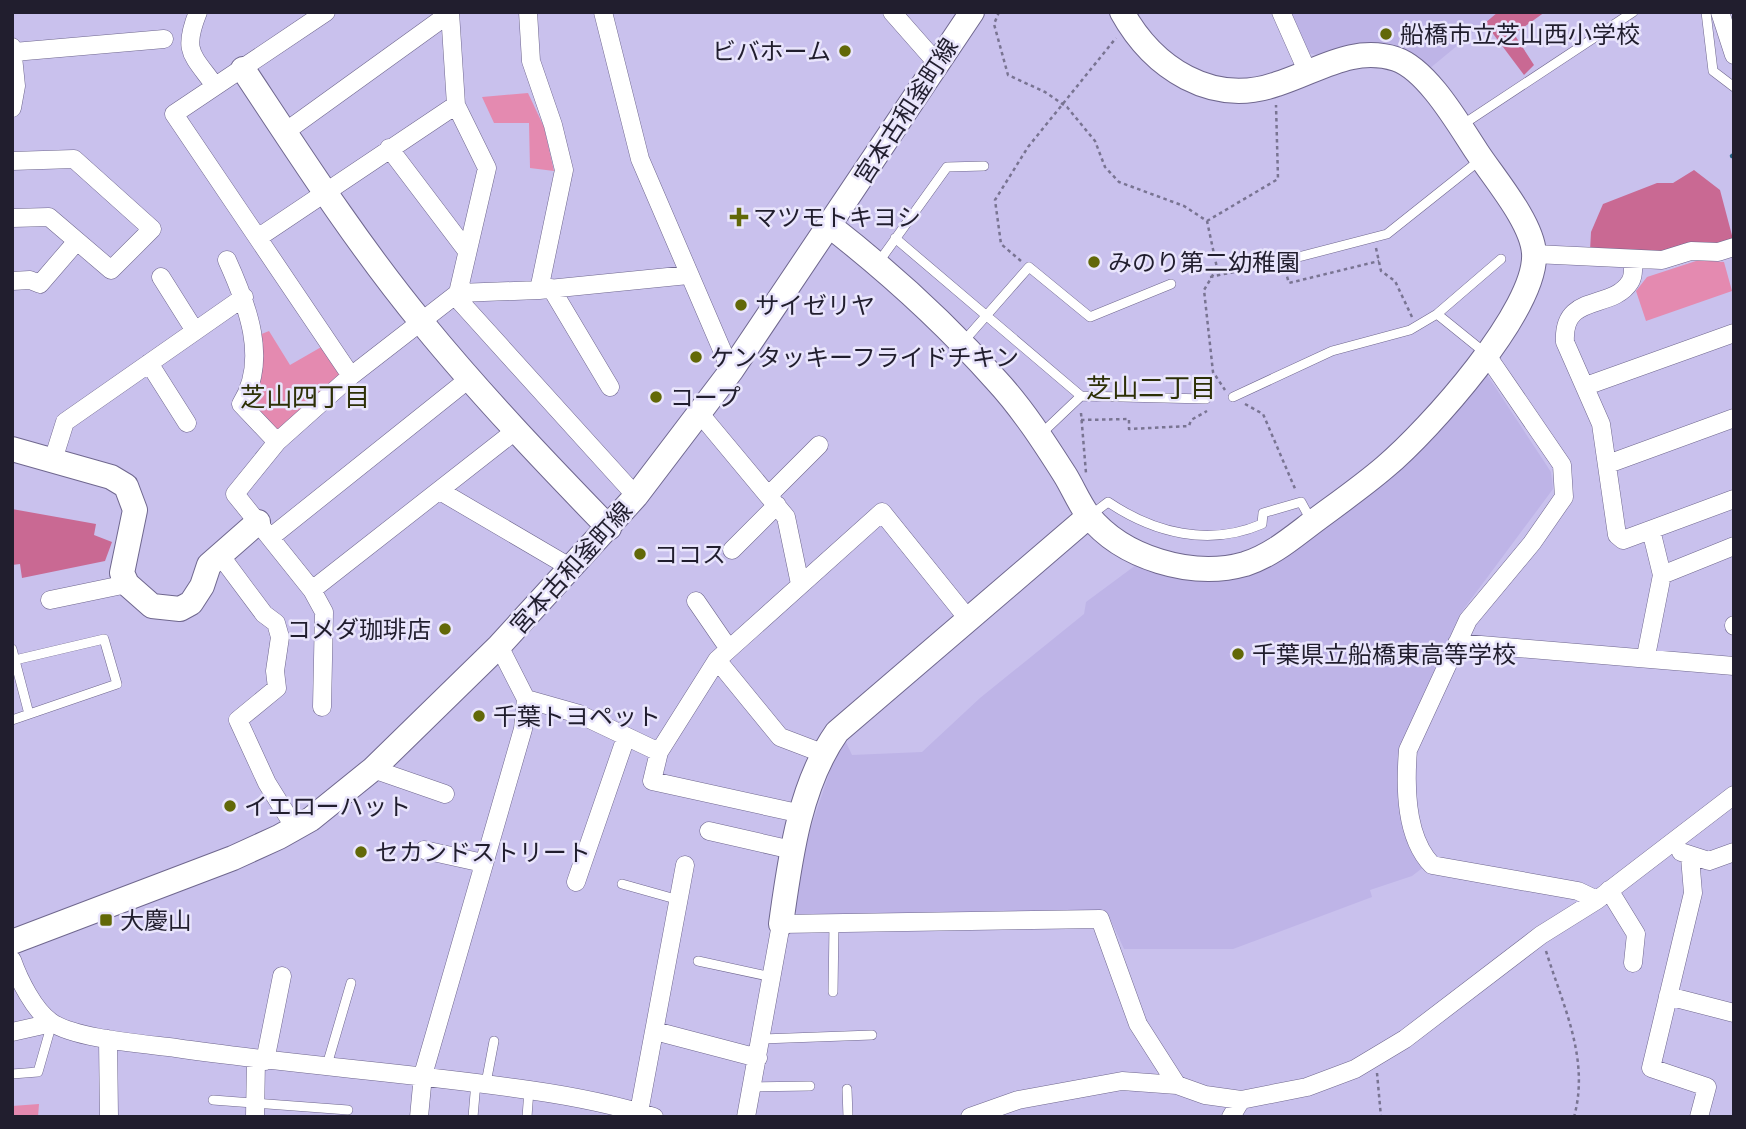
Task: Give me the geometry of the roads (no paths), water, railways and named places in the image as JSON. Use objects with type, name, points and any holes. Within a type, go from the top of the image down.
[{"type":"street","points":[[198,12],[188,37],[190,51],[215,86]]},
{"type":"street","points":[[326,12],[174,114],[351,376]]},
{"type":"street","points":[[528,12],[531,61],[553,125],[564,170],[545,289],[610,387]]},
{"type":"street","points":[[603,12],[640,159],[731,371]]},
{"type":"street","points":[[892,12],[936,62]]},
{"type":"street","name":"宮本古和釜町線","points":[[12,942],[233,858],[295,828],[340,798],[373,769],[499,646],[573,569],[701,415],[972,12]]},
{"type":"street","points":[[1281,12],[1308,73]]},
{"type":"street","points":[[1720,12],[1734,55]]},
{"type":"street","points":[[285,132],[450,13]]},
{"type":"street","points":[[450,13],[456,105],[487,168],[457,295]]},
{"type":"street","points":[[830,226],[878,263],[998,381],[1040,435],[1089,516],[1138,554],[1165,563],[1226,567],[1249,562],[1289,541],[1307,512],[1402,452],[1486,354],[1526,294],[1534,254],[1528,230],[1460,126],[1425,79],[1413,68],[1393,58],[1368,54],[1348,56],[1272,86],[1249,90],[1195,82],[1169,68],[1121,23]]},
{"type":"street","points":[[12,108],[13,50],[164,39]]},
{"type":"street","points":[[243,69],[324,191],[422,323],[516,431],[609,528]]},
{"type":"street","points":[[259,237],[456,105]]},
{"type":"street","points":[[389,148],[467,251]]},
{"type":"street","points":[[12,161],[74,159],[152,229],[111,270],[49,217],[12,218]]},
{"type":"street","points":[[12,281],[30,280],[40,284],[77,241]]},
{"type":"street","points":[[1534,254],[1662,260],[1692,251],[1718,252],[1734,247]]},
{"type":"street","points":[[227,260],[244,297],[254,338],[251,389],[241,404],[277,442]]},
{"type":"street","points":[[1633,260],[1632,280],[1625,288],[1575,311],[1567,320],[1565,342],[1601,424],[1617,535],[1623,540],[1734,499]]},
{"type":"street","points":[[322,707],[324,612],[312,590],[235,494],[277,442],[351,376],[457,295],[688,275]]},
{"type":"street","points":[[161,277],[195,331]]},
{"type":"street","points":[[457,295],[636,496]]},
{"type":"street","points":[[53,460],[65,422],[244,297]]},
{"type":"street","points":[[1586,386],[1734,333]]},
{"type":"street","points":[[1486,354],[1562,465],[1564,497],[1532,543],[1468,620],[1408,750],[1407,781],[1417,848],[1432,865],[1439,867],[1603,895],[1636,934],[1633,963]]},
{"type":"street","points":[[149,363],[187,423]]},
{"type":"street","points":[[12,449],[111,477],[126,486],[135,510],[122,573],[127,584],[152,606],[180,609],[191,603],[202,586],[209,565],[220,555],[265,530],[470,378]]},
{"type":"street","points":[[701,415],[786,517],[800,584]]},
{"type":"street","points":[[1608,464],[1734,418]]},
{"type":"street","points":[[312,590],[516,431]]},
{"type":"street","points":[[732,550],[819,445]]},
{"type":"street","points":[[440,491],[573,569]]},
{"type":"street","points":[[802,814],[652,781],[659,752],[723,654],[882,512],[968,620]]},
{"type":"street","points":[[746,1117],[792,850],[822,753],[852,718],[1089,516]]},
{"type":"street","points":[[1646,656],[1662,575],[1651,530]]},
{"type":"street","points":[[1662,575],[1734,546]]},
{"type":"street","points":[[220,555],[264,614],[276,623],[280,637],[275,671],[277,688],[238,719],[267,783],[295,828]]},
{"type":"street","points":[[50,600],[127,584]]},
{"type":"street","points":[[696,601],[723,654],[780,737],[822,753]]},
{"type":"street","points":[[1457,643],[1646,656],[1734,666]]},
{"type":"street","points":[[419,1117],[423,1075],[523,729],[526,699],[499,646]]},
{"type":"street","points":[[526,699],[579,713],[659,752]]},
{"type":"street","points":[[576,883],[626,737]]},
{"type":"street","points":[[373,769],[445,794]]},
{"type":"street","points":[[970,1117],[1018,1100],[1122,1081],[1177,1085],[1205,1095],[1241,1100],[1307,1087],[1374,1060],[1541,935],[1603,895],[1665,845],[1734,795]]},
{"type":"street","points":[[709,831],[792,850]]},
{"type":"street","points":[[1665,845],[1690,857],[1709,861],[1734,852]]},
{"type":"street","points":[[424,850],[483,863]]},
{"type":"street","points":[[1690,857],[1693,893],[1651,1068],[1707,1087],[1699,1117]]},
{"type":"street","points":[[12,1032],[52,1024],[108,1039],[261,1060],[481,1082],[576,1096],[639,1114],[685,865]]},
{"type":"street","points":[[780,924],[1100,919],[1138,1024],[1177,1085]]},
{"type":"street","points":[[12,960],[33,1000],[52,1024]]},
{"type":"street","points":[[256,1109],[261,1060],[282,976]]},
{"type":"street","points":[[1668,996],[1734,1013]]},
{"type":"street","points":[[654,1031],[758,1058]]},
{"type":"street","points":[[108,1039],[109,1117]]},
{"type":"street","points":[[1231,1117],[1241,1100]]},
{"type":"lane","points":[[1460,126],[1633,12]]},
{"type":"lane","points":[[1706,12],[1713,71],[1734,87]]},
{"type":"lane","points":[[1283,261],[1387,234],[1482,159]]},
{"type":"lane","points":[[878,263],[947,167],[984,166]]},
{"type":"lane","points":[[895,238],[1081,396],[1206,399]]},
{"type":"lane","points":[[1233,397],[1332,351],[1416,326],[1437,314],[1501,259]]},
{"type":"lane","points":[[960,344],[1029,267],[1090,317],[1171,284]]},
{"type":"lane","points":[[1437,314],[1486,354]]},
{"type":"lane","points":[[1040,435],[1081,396]]},
{"type":"lane","points":[[1089,516],[1108,502],[1130,517],[1167,533],[1211,535],[1247,531],[1262,524],[1263,513],[1307,512]]},
{"type":"lane","points":[[12,720],[117,684],[104,639],[15,660]]},
{"type":"lane","points":[[12,649],[29,714]]},
{"type":"lane","points":[[622,884],[679,900]]},
{"type":"lane","points":[[833,992],[834,925]]},
{"type":"lane","points":[[698,961],[772,977]]},
{"type":"lane","points":[[327,1065],[351,982]]},
{"type":"lane","points":[[12,1074],[38,1072],[52,1024]]},
{"type":"lane","points":[[761,1039],[872,1035]]},
{"type":"lane","points":[[473,1117],[494,1041]]},
{"type":"lane","points":[[752,1087],[810,1086]]},
{"type":"lane","points":[[847,1089],[848,1117]]},
{"type":"lane","points":[[527,1117],[528,1090]]},
{"type":"lane","points":[[213,1101],[256,1109],[348,1110]]},
{"type":"place","name":"船橋市立芝山西小学校","points":[[1386,34]]},
{"type":"place","name":"ビバホーム","points":[[845,51]]},
{"type":"place","name":"マツモトキヨシ","points":[[739,217]]},
{"type":"place","name":"みのり第二幼稚園","points":[[1094,262]]},
{"type":"place","name":"サイゼリヤ","points":[[741,305]]},
{"type":"place","name":"ケンタッキーフライドチキン","points":[[696,357]]},
{"type":"place","name":"コープ","points":[[656,397]]},
{"type":"place","name":"ココス","points":[[640,554]]},
{"type":"place","name":"コメダ珈琲店","points":[[445,629]]},
{"type":"place","name":"千葉県立船橋東高等学校","points":[[1238,654]]},
{"type":"place","name":"千葉トヨペット","points":[[479,716]]},
{"type":"place","name":"イエローハット","points":[[230,806]]},
{"type":"place","name":"セカンドストリート","points":[[361,852]]},
{"type":"place","name":"大慶山","points":[[106,920]]},
{"type":"district","name":"芝山二丁目","points":[[1151,388]]},
{"type":"district","name":"芝山四丁目","points":[[305,397]]}]
